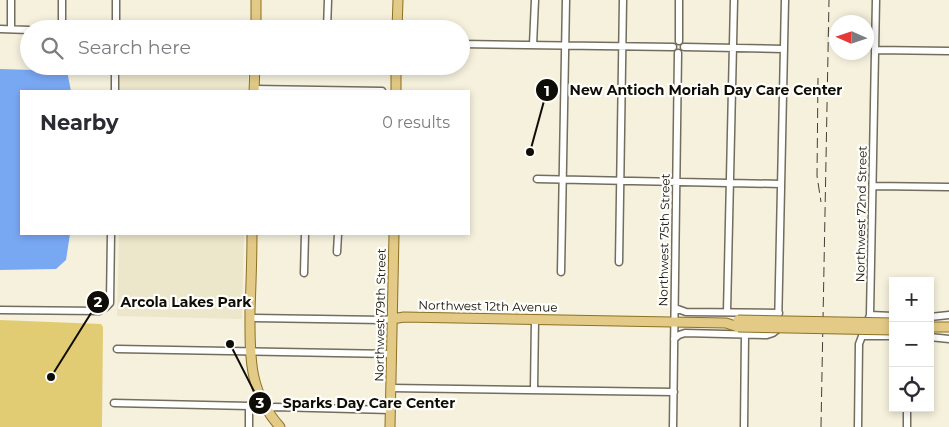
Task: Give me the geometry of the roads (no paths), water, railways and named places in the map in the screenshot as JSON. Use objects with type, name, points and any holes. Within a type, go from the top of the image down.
[{"type":"main road","points":[[256,0],[256,20]]},
{"type":"main road","points":[[397,20],[398,0]]},
{"type":"main road","points":[[254,90],[255,75]]},
{"type":"main road","points":[[396,75],[396,90]]},
{"type":"main road","points":[[252,235],[251,369],[258,393],[266,410],[280,427]]},
{"type":"main road","name":"Northwest 79th Street","points":[[390,427],[394,235]]},
{"type":"main road","name":"Northwest 12th Avenue","points":[[392,318],[726,323],[889,323]]},
{"type":"main road","name":"Northwest 12th Avenue","points":[[738,323],[889,330]]},
{"type":"main road","points":[[934,327],[949,327]]},
{"type":"street","points":[[11,0],[11,29]]},
{"type":"street","points":[[62,0],[62,20]]},
{"type":"street","points":[[116,0],[116,20]]},
{"type":"street","points":[[327,20],[328,0]]},
{"type":"street","points":[[533,45],[535,0]]},
{"type":"street","points":[[561,272],[566,0]]},
{"type":"street","points":[[619,262],[623,0]]},
{"type":"street","points":[[679,0],[679,41]]},
{"type":"street","points":[[727,312],[734,0]]},
{"type":"street","points":[[674,338],[679,334],[685,333],[770,334],[776,332],[778,326],[785,0]]},
{"type":"street","name":"Northwest 72nd Street","points":[[858,427],[859,348],[870,315],[876,0]]},
{"type":"street","points":[[0,29],[20,30]]},
{"type":"street","points":[[673,47],[675,42],[679,41]]},
{"type":"street","points":[[679,41],[683,43],[684,47]]},
{"type":"street","points":[[470,44],[673,47]]},
{"type":"street","points":[[673,47],[678,52],[683,51],[684,47]]},
{"type":"street","points":[[684,47],[784,49]]},
{"type":"street","points":[[875,50],[949,51]]},
{"type":"street","name":"Northwest 75th Street","points":[[673,427],[678,52]]},
{"type":"street","points":[[114,90],[115,75]]},
{"type":"street","points":[[537,179],[781,184]]},
{"type":"street","points":[[873,186],[949,187]]},
{"type":"street","points":[[0,310],[100,311],[106,307],[110,303],[111,235]]},
{"type":"street","points":[[304,273],[305,235]]},
{"type":"street","points":[[337,252],[338,235]]},
{"type":"street","points":[[675,308],[686,312],[779,313]]},
{"type":"street","points":[[870,315],[889,316]]},
{"type":"street","points":[[934,317],[949,315]]},
{"type":"street","name":"Northwest 12th Avenue","points":[[250,318],[383,320],[392,318]]},
{"type":"street","points":[[534,389],[535,319]]},
{"type":"street","points":[[744,427],[745,335]]},
{"type":"street","points":[[862,336],[889,336]]},
{"type":"street","points":[[934,337],[949,339]]},
{"type":"street","points":[[117,349],[392,354]]},
{"type":"street","points":[[391,388],[674,392]]},
{"type":"street","points":[[249,406],[256,402],[258,393]]},
{"type":"street","points":[[114,403],[249,406],[266,410],[276,407],[391,410]]},
{"type":"street","points":[[249,406],[249,427]]},
{"type":"street","points":[[906,412],[907,427]]},
{"type":"water","points":[[0,69],[20,70],[20,75],[68,75],[71,90],[20,90],[20,235],[70,235],[66,260],[56,269],[0,270]]},
{"type":"railway","points":[[821,427],[829,0]]},
{"type":"railway","points":[[818,78],[817,176],[821,202]]},
{"type":"place","name":"New Antioch Moriah Day Care Center","points":[[530,152]]},
{"type":"place","name":"Sparks Day Care Center","points":[[230,344]]},
{"type":"place","name":"Arcola Lakes Park","points":[[51,377]]}]
